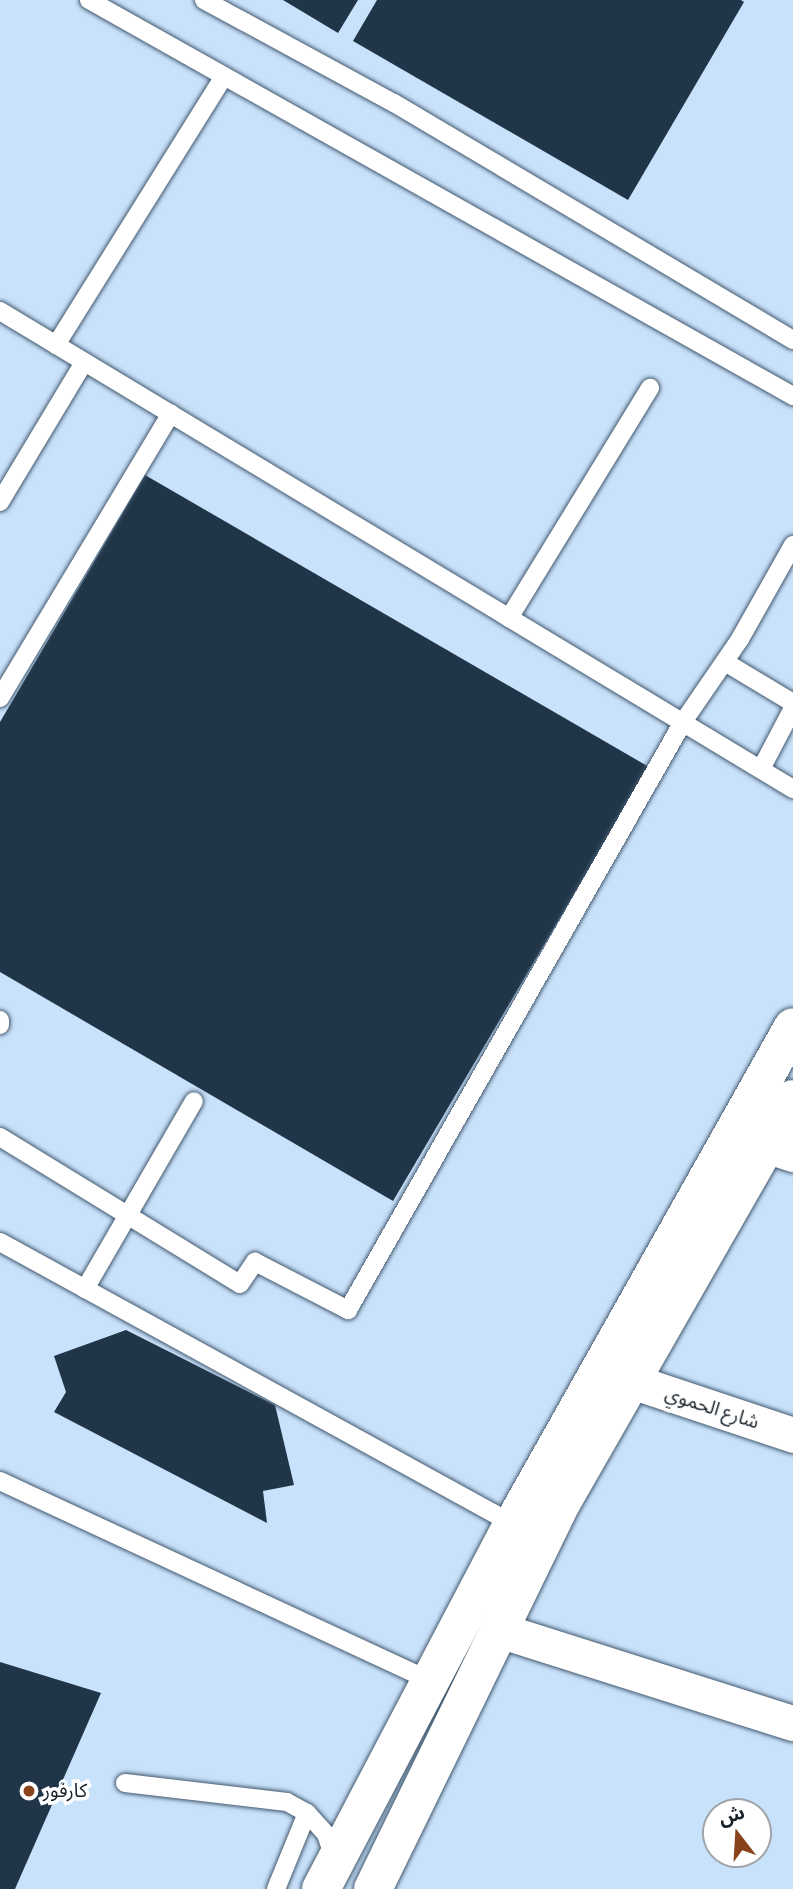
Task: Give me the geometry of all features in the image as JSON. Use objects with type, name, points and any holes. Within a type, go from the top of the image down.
[{"type":"street","points":[[328,1875],[429,1679],[631,1381],[763,1145],[793,1027]]},
{"type":"street","points":[[378,1888],[392,1849],[499,1630],[528,1532],[793,1099]]},
{"type":"street","name":"شارع الحموي","points":[[631,1381],[793,1435]]},
{"type":"street","points":[[499,1630],[793,1723]]},
{"type":"street","points":[[398,1742],[434,1762]]},
{"type":"street","points":[[353,1827],[392,1849]]},
{"type":"lane","points":[[89,0],[793,396]]},
{"type":"lane","points":[[204,0],[394,103],[793,340]]},
{"type":"lane","points":[[55,345],[224,76]]},
{"type":"lane","points":[[0,311],[793,789]]},
{"type":"lane","points":[[0,502],[84,362]]},
{"type":"lane","points":[[509,618],[650,388]]},
{"type":"lane","points":[[0,698],[170,413]]},
{"type":"lane","points":[[0,1138],[240,1284],[255,1262],[348,1310],[683,722],[725,662],[793,545]]},
{"type":"lane","points":[[725,662],[793,703]]},
{"type":"lane","points":[[761,769],[793,708]]},
{"type":"lane","points":[[85,1289],[194,1101]]},
{"type":"lane","points":[[0,1242],[528,1532]]},
{"type":"lane","points":[[0,1481],[429,1679]]},
{"type":"lane","points":[[125,1783],[287,1802],[307,1813],[326,1834],[328,1875]]},
{"type":"lane","points":[[276,1889],[307,1813]]},
{"type":"building","points":[[283,0],[358,0],[338,33]]},
{"type":"building","points":[[377,0],[744,2],[628,200],[353,41]]},
{"type":"building","points":[[145,475],[649,767],[393,1201],[0,972],[0,722]]},
{"type":"building","points":[[126,1330],[275,1405],[294,1485],[263,1491],[267,1523],[54,1412],[66,1392],[54,1356]]},
{"type":"building","name":"كارفور","points":[[0,1662],[101,1693],[15,1889],[0,1889]]},
{"type":"place","name":"كارفور","points":[[29,1791]]}]
